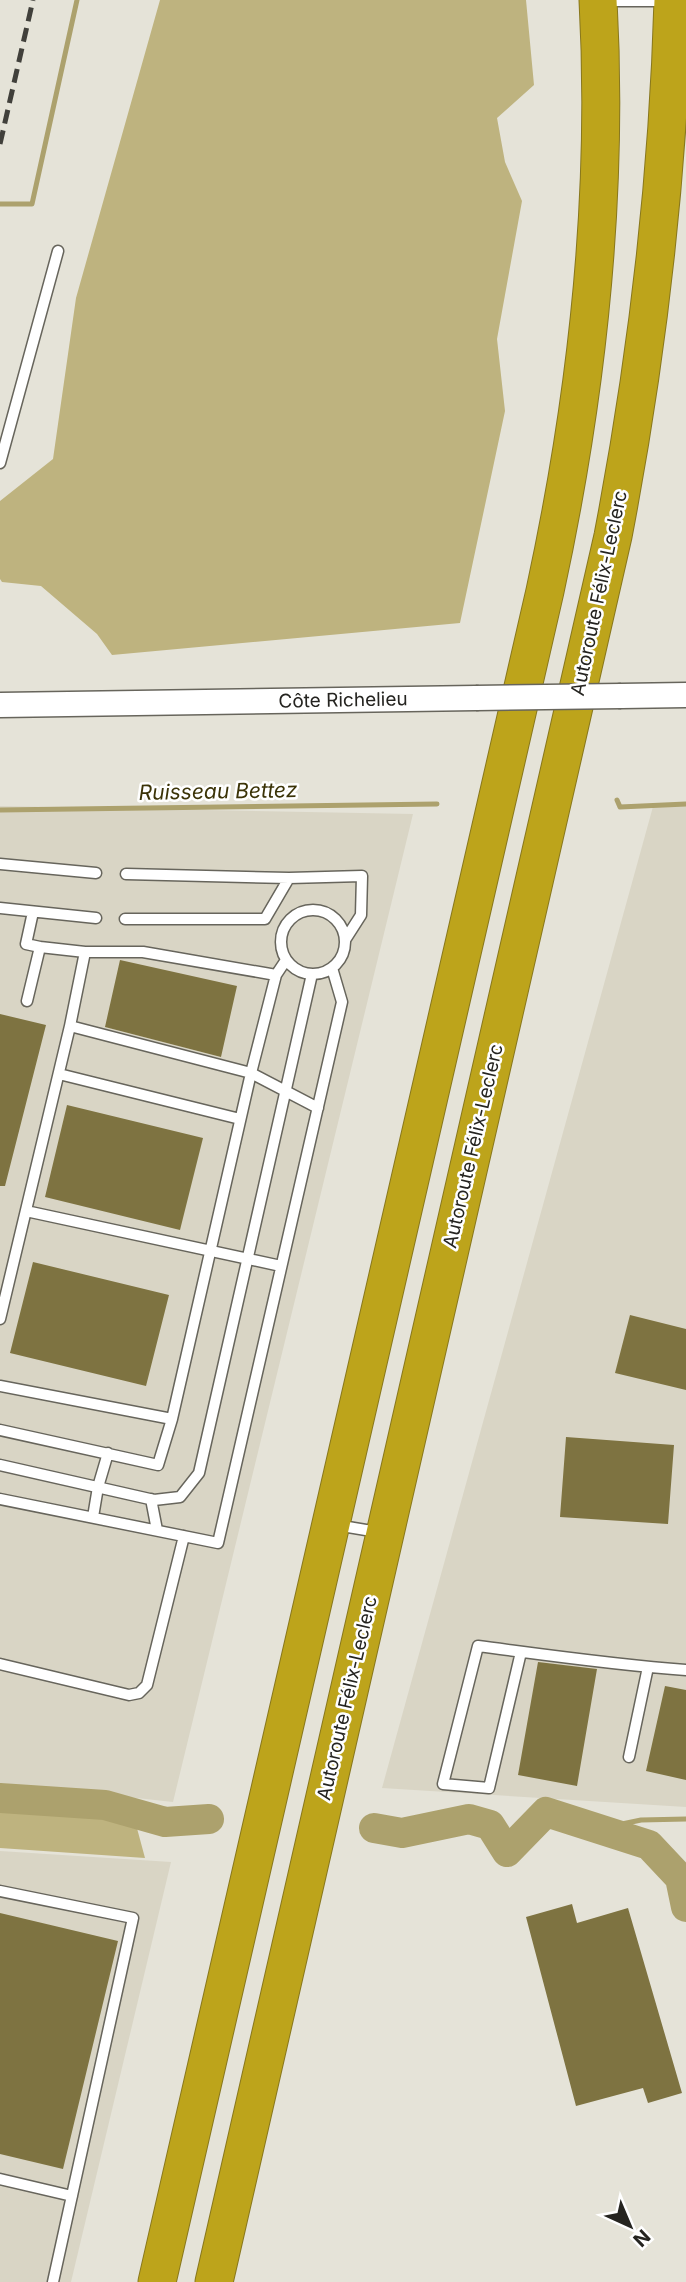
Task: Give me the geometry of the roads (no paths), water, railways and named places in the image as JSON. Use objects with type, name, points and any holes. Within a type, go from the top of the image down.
[{"type":"highway","points":[[585,0],[600,120]]},
{"type":"highway","points":[[157,2282],[545,591],[566,489],[593,284],[600,120],[598,0]]},
{"type":"highway","name":"Autoroute Félix-Leclerc","points":[[214,2282],[603,580],[626,467],[657,252],[673,0]]},
{"type":"street","name":"Côte Richelieu","points":[[0,705],[686,695]]},
{"type":"lane","points":[[598,0],[673,0]]},
{"type":"lane","points":[[0,463],[58,251]]},
{"type":"lane","points":[[0,864],[96,873]]},
{"type":"lane","points":[[126,873],[289,878],[362,876],[361,915],[345,940]]},
{"type":"lane","points":[[125,919],[265,919],[289,878]]},
{"type":"lane","points":[[0,908],[96,918]]},
{"type":"lane","points":[[308,910],[329,913],[337,920],[345,940],[344,951],[332,968],[312,974],[293,968],[286,960],[280,940],[288,920],[297,913],[308,910]]},
{"type":"lane","points":[[33,912],[26,944],[85,952],[144,952],[275,975]]},
{"type":"lane","points":[[27,1001],[40,947]]},
{"type":"lane","points":[[0,1319],[59,1074],[85,952]]},
{"type":"lane","points":[[0,1430],[158,1465],[172,1419],[275,975],[286,960]]},
{"type":"lane","points":[[0,1499],[218,1543],[342,1002],[332,968]]},
{"type":"lane","points":[[0,1465],[151,1499],[180,1497],[199,1473],[312,974]]},
{"type":"lane","points":[[70,1026],[251,1073],[318,1108]]},
{"type":"lane","points":[[59,1074],[240,1119]]},
{"type":"lane","points":[[26,1211],[282,1266]]},
{"type":"lane","points":[[0,1386],[172,1419]]},
{"type":"lane","points":[[93,1517],[97,1487],[108,1453]]},
{"type":"lane","points":[[151,1499],[157,1530]]},
{"type":"lane","points":[[330,1524],[385,1533]]},
{"type":"lane","points":[[0,1664],[130,1695],[139,1693],[147,1685],[184,1536]]},
{"type":"lane","points":[[521,1652],[489,1788],[443,1784],[478,1646],[686,1670]]},
{"type":"lane","points":[[629,1757],[648,1667]]},
{"type":"lane","points":[[0,1891],[133,1918],[53,2282]]},
{"type":"lane","points":[[0,2179],[72,2196]]},
{"type":"waterway","points":[[0,204],[32,204],[77,0]]},
{"type":"waterway","name":"Ruisseau Bettez","points":[[617,800],[620,807],[686,804]]},
{"type":"waterway","name":"Ruisseau Bettez","points":[[0,810],[437,804]]},
{"type":"waterway","points":[[0,1798],[105,1805],[165,1822],[209,1819]]},
{"type":"waterway","points":[[374,1828],[402,1833],[469,1819],[490,1825],[507,1852],[546,1812],[649,1845],[680,1878],[686,1907]]},
{"type":"waterway","points":[[598,1829],[641,1820],[686,1819]]},
{"type":"railway","points":[[0,144],[33,0]]}]
